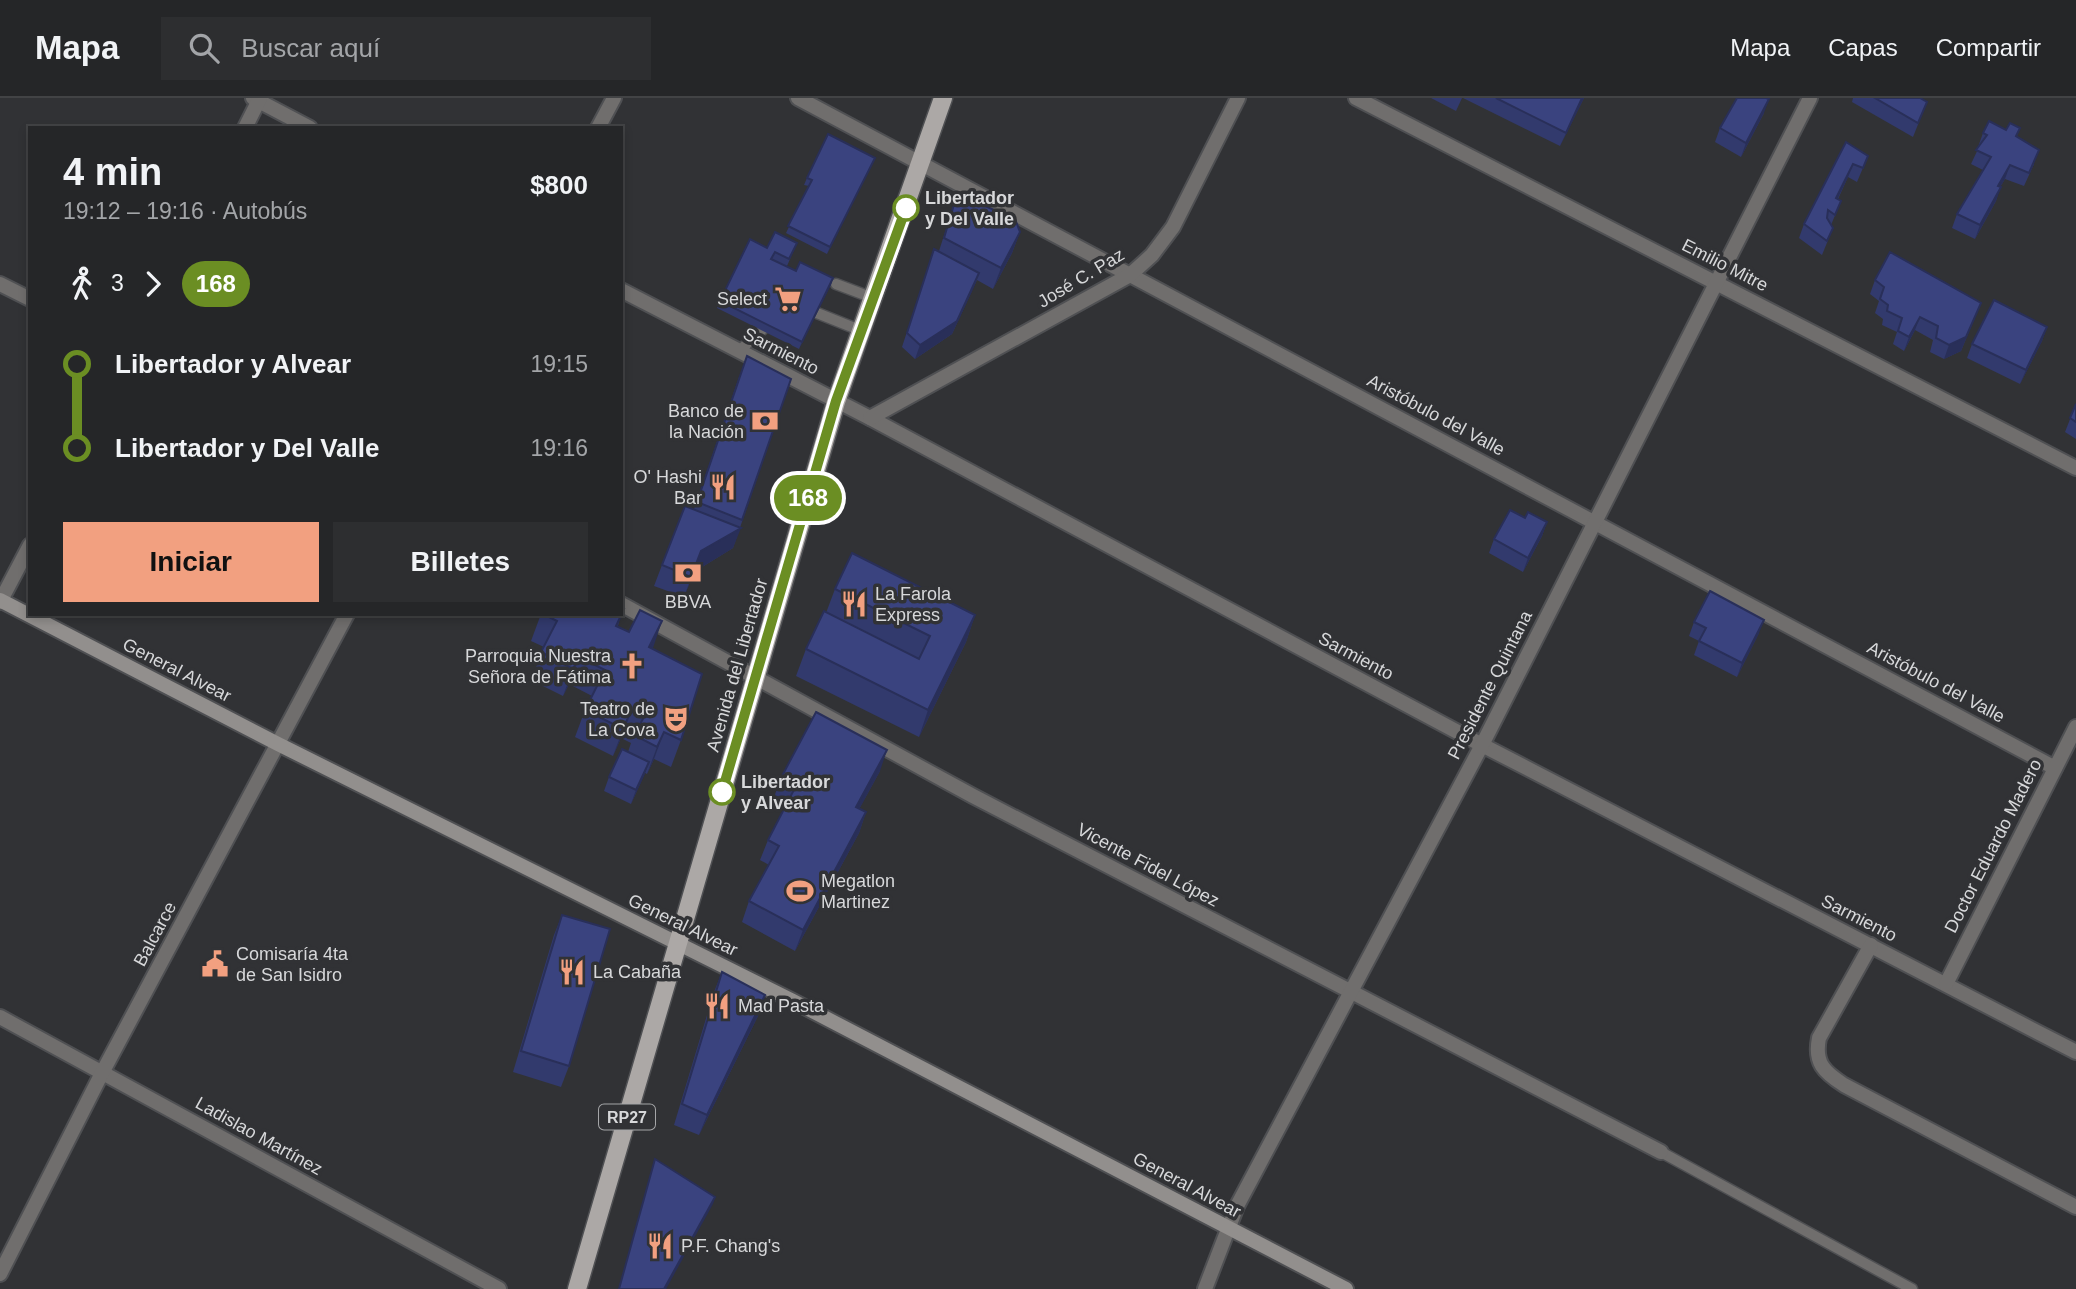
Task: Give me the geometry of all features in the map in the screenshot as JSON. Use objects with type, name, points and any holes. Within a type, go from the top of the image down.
[{"type":"main road","name":"Avenida del Libertador","points":[[577,1289],[836,401],[943,98]]},
{"type":"street","points":[[599,126],[614,98]]},
{"type":"street","name":"Aristóbulo del Valle","points":[[798,98],[2055,768]]},
{"type":"street","name":"José C. Paz","points":[[870,418],[1130,275],[1152,255],[1173,227],[1238,98]]},
{"type":"street","name":"Emilio Mitre","points":[[1356,98],[2076,468]]},
{"type":"street","name":"Presidente Quintana","points":[[1205,1289],[1228,1228],[1482,745],[1810,98]]},
{"type":"street","points":[[246,126],[257,99],[306,126]]},
{"type":"street","points":[[0,284],[28,298]]},
{"type":"street","name":"Sarmiento","points":[[623,291],[870,418],[1482,745],[2076,1052]]},
{"type":"street","points":[[0,601],[28,549]]},
{"type":"street","name":"General Alvear","points":[[0,601],[28,615]]},
{"type":"street","name":"Vicente Fidel López","points":[[623,605],[973,796],[1661,1153]]},
{"type":"street","name":"General Alvear","points":[[29,616],[278,744],[793,1001],[1346,1289]]},
{"type":"street","name":"Balcarce","points":[[0,1274],[102,1073],[346,616]]},
{"type":"street","name":"Doctor Eduardo Madero","points":[[1945,984],[2076,727]]},
{"type":"street","points":[[1871,945],[1819,1038],[1819,1062],[1828,1074],[1844,1085],[2076,1207]]},
{"type":"street","name":"Ladislao Martínez","points":[[0,1017],[499,1289]]},
{"type":"lane","points":[[836,284],[873,298]]},
{"type":"lane","points":[[817,313],[862,331]]},
{"type":"lane","points":[[739,351],[762,330]]},
{"type":"lane","points":[[1661,1153],[1912,1289]]},
{"type":"building","points":[[1496,98],[1582,98],[1566,133]]},
{"type":"building","points":[[1737,98],[1769,99],[1746,143],[1720,128]]},
{"type":"building","points":[[1875,98],[1920,98],[1927,102],[1918,123]]},
{"type":"building","points":[[1989,121],[2006,130],[2010,123],[2020,128],[2016,136],[2039,150],[2029,173],[2010,165],[1980,225],[1957,214],[1991,157],[1976,150],[1987,135],[1983,133]]},
{"type":"building","points":[[828,134],[875,158],[830,247],[788,226],[812,180],[807,178]]},
{"type":"building","points":[[1846,142],[1868,156],[1863,168],[1853,164],[1836,198],[1841,201],[1835,215],[1828,210],[1827,218],[1833,228],[1827,241],[1804,224]]},
{"type":"building","points":[[962,196],[1015,219],[1020,232],[1001,268],[944,238],[956,198]]},
{"type":"building","points":[[775,232],[797,243],[789,259],[775,252],[771,259],[796,271],[800,262],[833,278],[802,342],[720,301],[750,239],[767,248]]},
{"type":"building","points":[[934,249],[979,273],[957,321],[920,345],[907,333]]},
{"type":"building","points":[[1890,252],[1981,303],[1966,337],[1949,345],[1936,338],[1938,326],[1920,317],[1909,337],[1898,331],[1902,318],[1887,311],[1888,305],[1880,299],[1884,287],[1875,280]]},
{"type":"building","points":[[1994,300],[2047,327],[2026,370],[1972,344]]},
{"type":"building","points":[[747,356],[791,379],[742,520],[697,502]]},
{"type":"building","points":[[2076,404],[2076,422],[2070,418]]},
{"type":"building","points":[[685,506],[741,528],[701,551],[691,577],[662,565]]},
{"type":"building","points":[[1510,510],[1525,518],[1528,512],[1547,522],[1528,558],[1494,539]]},
{"type":"building","points":[[852,553],[975,615],[928,710],[806,649],[824,611],[919,659],[930,636],[835,589]]},
{"type":"building","points":[[1710,591],[1764,620],[1742,663],[1699,641],[1706,628],[1694,622]]},
{"type":"building","points":[[640,610],[662,621],[649,647],[702,674],[681,740],[664,732],[657,747],[634,735],[644,717],[631,711],[623,729],[585,710],[605,670],[579,657],[573,669],[541,652],[557,621],[547,616],[621,616],[616,626],[629,632]]},
{"type":"building","points":[[816,712],[887,750],[856,807],[866,812],[803,930],[749,901],[779,846],[768,840],[797,784],[782,776]]},
{"type":"building","points":[[622,749],[649,762],[636,790],[609,777]]},
{"type":"building","points":[[562,915],[610,929],[569,1066],[521,1051]]},
{"type":"building","points":[[722,972],[765,995],[707,1115],[682,1104]]},
{"type":"building","name":"P.F. Chang's","points":[[655,1159],[715,1197],[664,1289],[619,1289]]},
{"type":"bus line","name":"168","points":[[722,792],[836,401],[906,208]]},
{"type":"place","name":"Libertador y Del Valle","points":[[906,208]]},
{"type":"place","name":"Select","points":[[788,299]]},
{"type":"place","name":"Banco de la Nación","points":[[765,421]]},
{"type":"place","name":"O' Hashi Bar","points":[[723,487]]},
{"type":"place","name":"BBVA","points":[[688,573]]},
{"type":"place","name":"La Farola Express","points":[[854,604]]},
{"type":"place","name":"Parroquia Nuestra Señora de Fátima","points":[[632,666]]},
{"type":"place","name":"Teatro de La Cova","points":[[676,719]]},
{"type":"place","name":"Libertador y Alvear","points":[[722,792]]},
{"type":"place","name":"Megatlon Martinez","points":[[800,891]]},
{"type":"place","name":"Comisaría 4ta de San Isidro","points":[[215,964]]},
{"type":"place","name":"La Cabaña","points":[[572,972]]},
{"type":"place","name":"Mad Pasta","points":[[717,1006]]},
{"type":"place","name":"P.F. Chang's","points":[[660,1246]]}]
